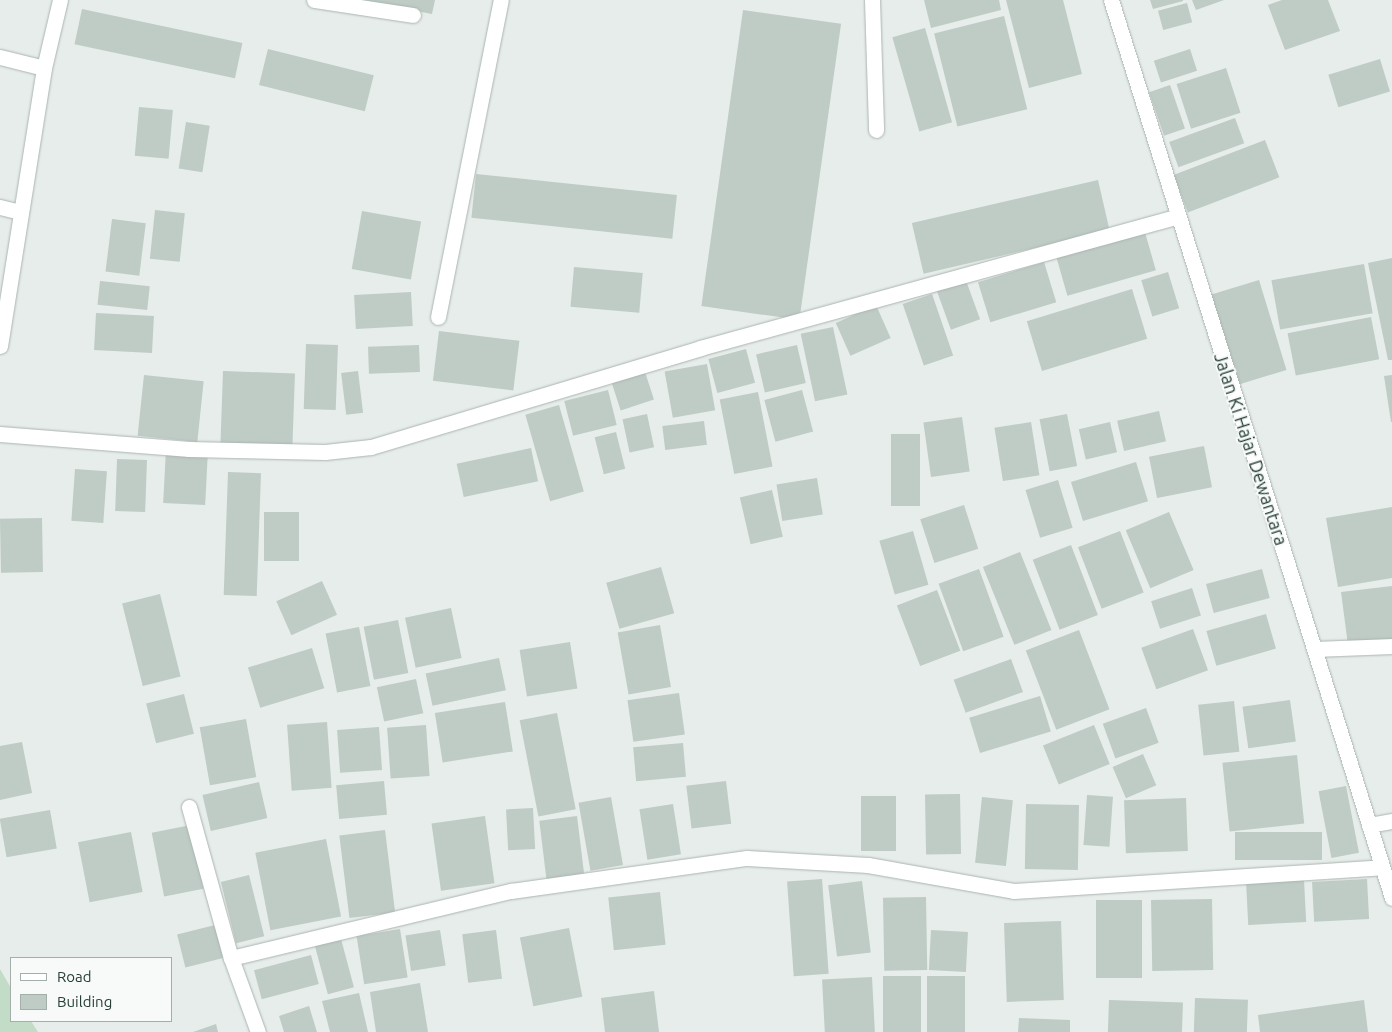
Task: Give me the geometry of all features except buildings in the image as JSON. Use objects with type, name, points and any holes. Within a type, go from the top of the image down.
[{"type":"street","points":[[0,346],[44,68],[60,0]]},
{"type":"street","points":[[314,0],[413,15]]},
{"type":"street","points":[[438,317],[501,0]]},
{"type":"street","points":[[872,0],[876,130]]},
{"type":"street","name":"Jalan Ki Hajar Dewantara","points":[[1111,0],[1176,217],[1392,898]]},
{"type":"street","points":[[0,57],[44,68]]},
{"type":"street","points":[[0,207],[20,212]]},
{"type":"street","points":[[0,434],[189,449],[325,452],[371,447],[682,354],[1176,217]]},
{"type":"street","points":[[1314,650],[1392,646]]},
{"type":"street","points":[[189,807],[231,958],[258,1032]]},
{"type":"street","points":[[1369,825],[1392,821]]},
{"type":"street","points":[[231,958],[512,891],[747,858],[868,866],[1014,891],[1382,867]]},
{"type":"green space","points":[[0,969],[10,986],[10,1022],[32,1022],[38,1032],[0,1032]]}]
